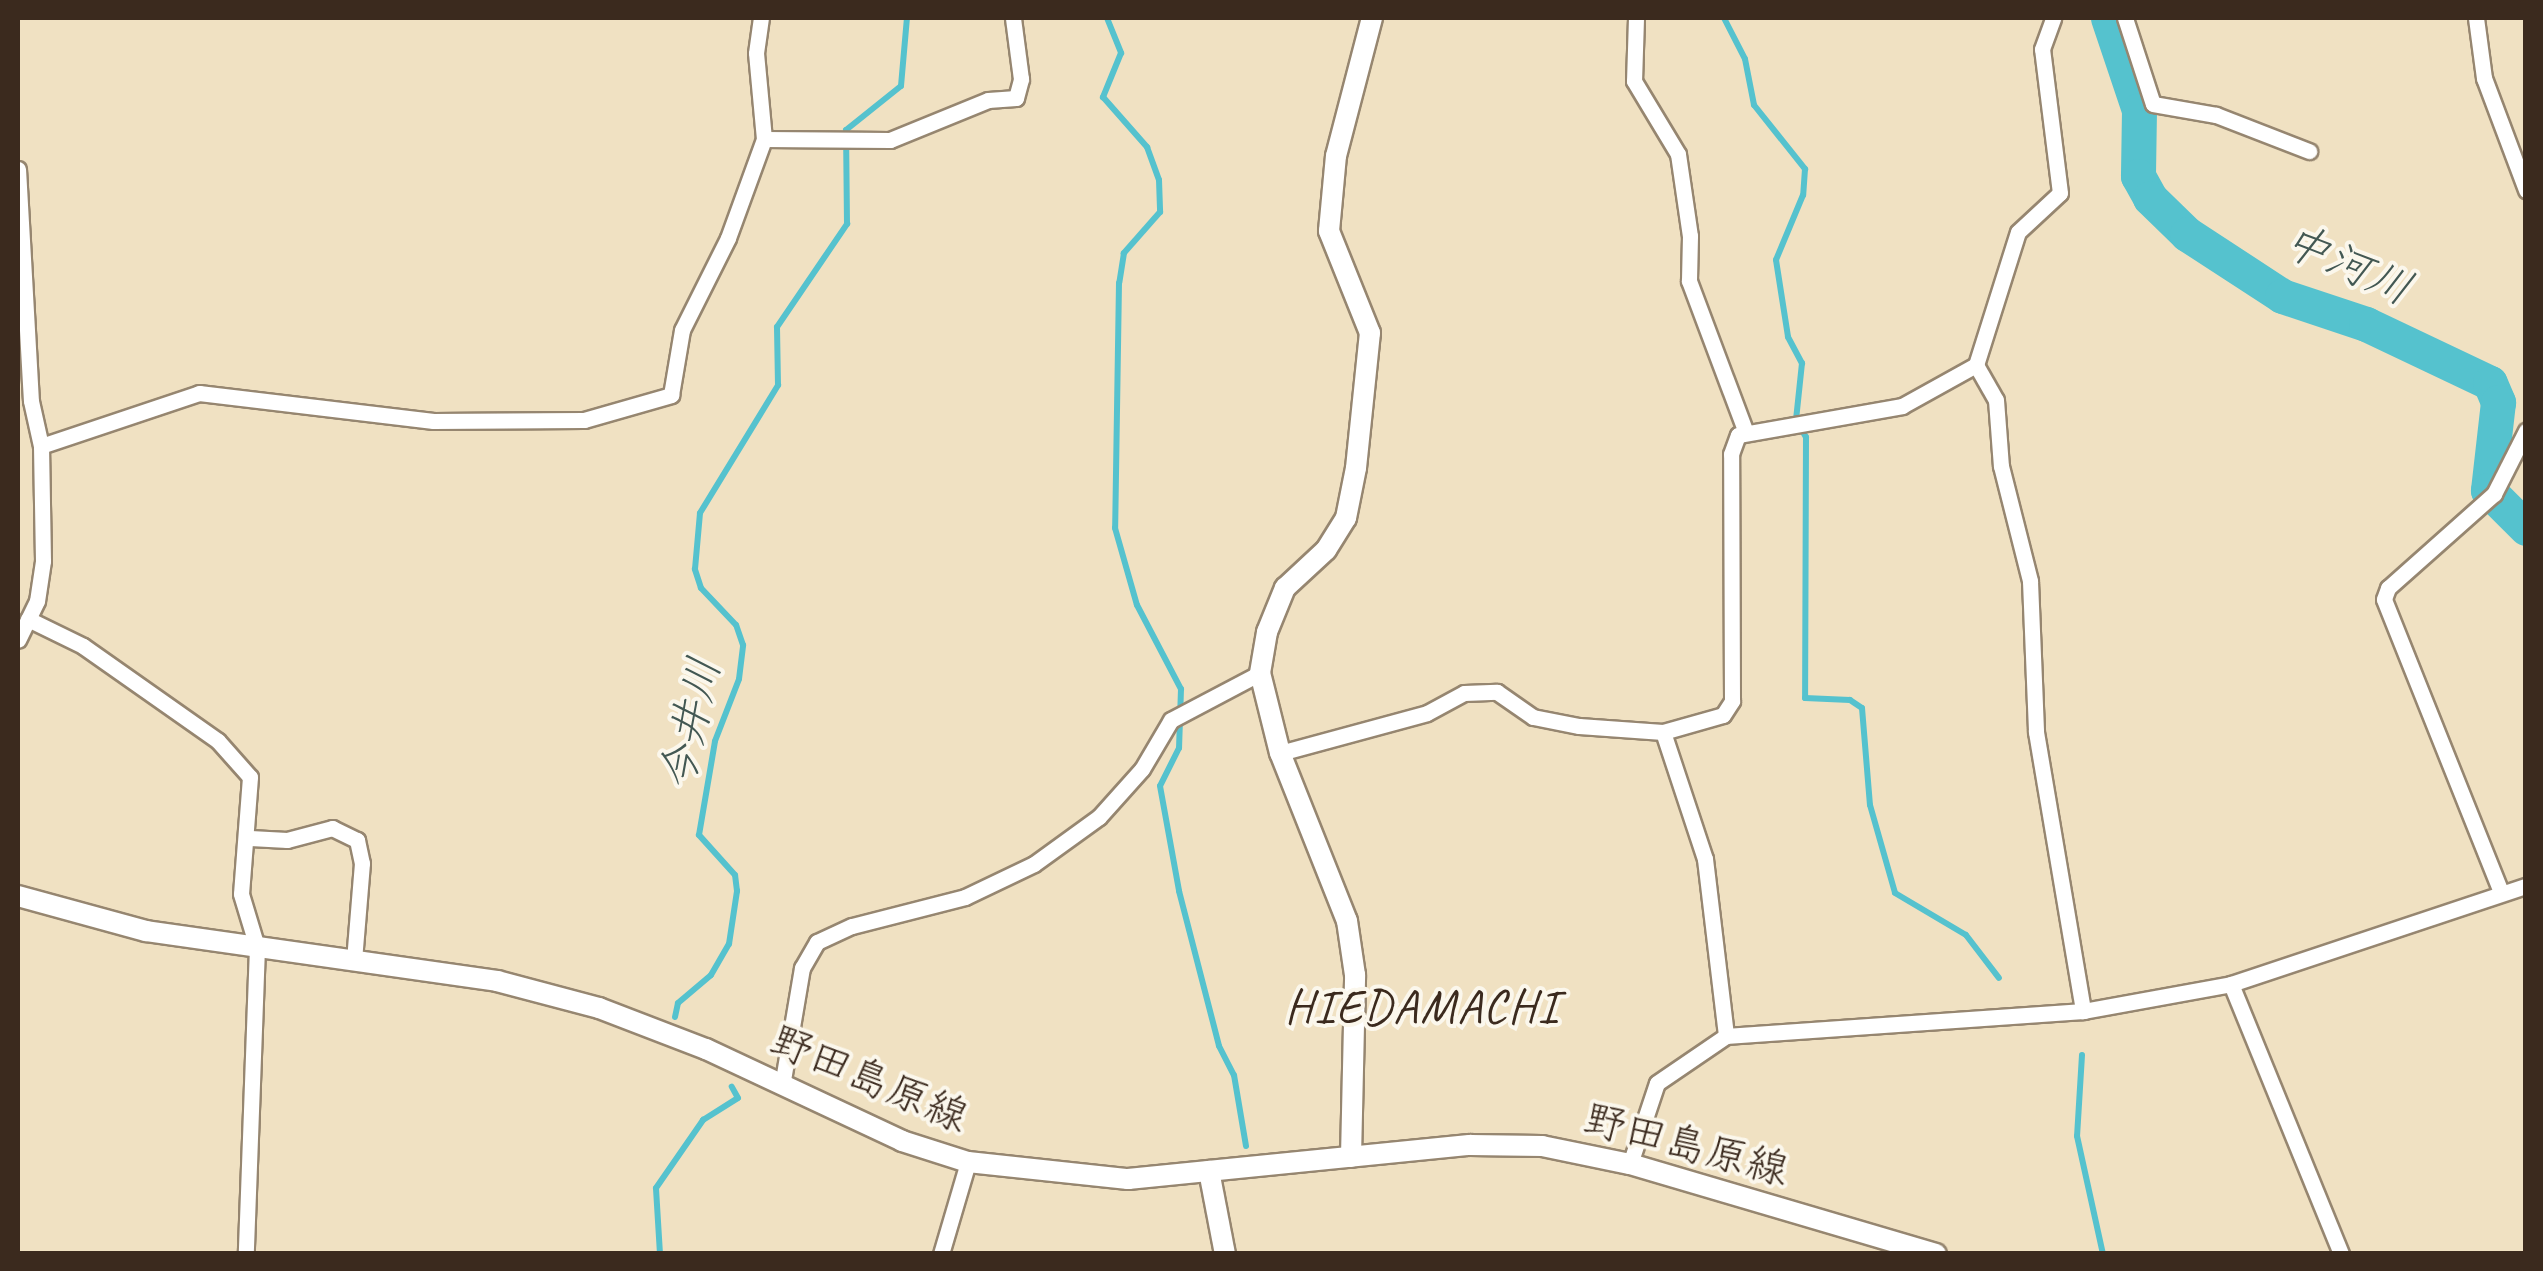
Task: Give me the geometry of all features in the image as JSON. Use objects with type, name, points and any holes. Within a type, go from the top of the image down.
[{"type":"main road","points":[[1351,1157],[1355,975],[1348,921],[1280,753],[1260,673],[1267,632],[1286,588],[1326,550],[1346,518],[1356,468],[1370,333],[1329,231],[1336,156],[1372,18]]},
{"type":"main road","name":"野田島原線","points":[[18,896],[116,924],[498,982],[598,1008],[902,1141],[968,1162],[1075,1178],[1209,1171],[1516,1145],[1630,1164],[1936,1254]]},
{"type":"main road","points":[[1209,1171],[1225,1254]]},
{"type":"street","points":[[41,446],[199,393],[433,421],[584,420],[671,395],[682,330],[728,238],[764,139],[756,53],[761,18]]},
{"type":"street","points":[[764,139],[890,140],[988,100],[1016,98],[1021,79],[1014,18]]},
{"type":"street","points":[[1636,18],[1634,82],[1678,154],[1690,236],[1689,281],[1745,430]]},
{"type":"street","points":[[1745,430],[1799,426],[1902,406],[1976,365],[2018,232],[2060,192],[2042,48],[2053,18]]},
{"type":"street","points":[[2125,18],[2154,104],[2216,115],[2309,152]]},
{"type":"street","points":[[2476,18],[2484,78],[2526,190]]},
{"type":"street","points":[[18,169],[25,332],[41,446],[44,561],[18,640]]},
{"type":"street","points":[[1976,365],[1996,400],[2001,466],[2030,581],[2036,732],[2083,1011]]},
{"type":"street","points":[[1280,753],[1427,713],[1464,694],[1498,692],[1533,716],[1578,726],[1663,732],[1723,715],[1732,702],[1731,454],[1745,430]]},
{"type":"street","points":[[2500,892],[2384,606],[2388,588],[2490,499],[2526,430]]},
{"type":"street","points":[[28,619],[84,646],[242,762],[253,800],[241,894],[257,946],[246,1254]]},
{"type":"street","points":[[782,1086],[802,968],[817,942],[852,926],[965,897],[1034,864],[1099,816],[1142,769],[1171,720],[1189,706],[1260,673]]},
{"type":"street","points":[[1663,732],[1705,859],[1726,1036]]},
{"type":"street","points":[[250,838],[288,840],[332,828],[357,840],[362,863],[354,960]]},
{"type":"street","points":[[1630,1164],[1657,1083],[1726,1036],[2083,1011],[2231,984],[2525,886]]},
{"type":"street","points":[[2231,984],[2342,1254]]},
{"type":"street","points":[[941,1254],[968,1162]]},
{"type":"waterway","name":"今井川","points":[[675,1017],[678,1003],[711,975],[729,944],[737,891],[735,875],[699,835],[715,741],[739,679],[743,645],[736,625],[701,588],[695,569],[700,513],[778,385],[777,327],[847,224],[846,130],[901,86],[907,18]]},
{"type":"waterway","points":[[1107,18],[1121,53],[1103,97],[1147,147],[1159,180],[1160,212],[1124,253],[1119,283],[1115,528],[1137,605],[1181,689],[1179,748],[1160,786],[1179,891],[1219,1046],[1234,1075],[1246,1146]]},
{"type":"waterway","points":[[1724,18],[1745,59],[1754,105],[1805,169],[1803,195],[1776,260],[1788,337],[1802,363],[1796,420],[1806,437],[1805,698],[1850,700],[1862,708],[1870,805],[1895,893],[1966,935],[1999,978]]},
{"type":"waterway","name":"中河川","points":[[2108,18],[2139,110],[2138,176],[2150,198],[2187,234],[2282,296],[2366,324],[2490,383],[2498,402],[2488,490],[2526,528]]},
{"type":"waterway","points":[[2082,1055],[2077,1136],[2103,1254]]},
{"type":"waterway","name":"今井川","points":[[660,1254],[656,1188],[703,1120],[738,1098],[732,1087]]},
{"type":"district","name":"HIEDAMACHI","points":[[1422,1007]]}]
